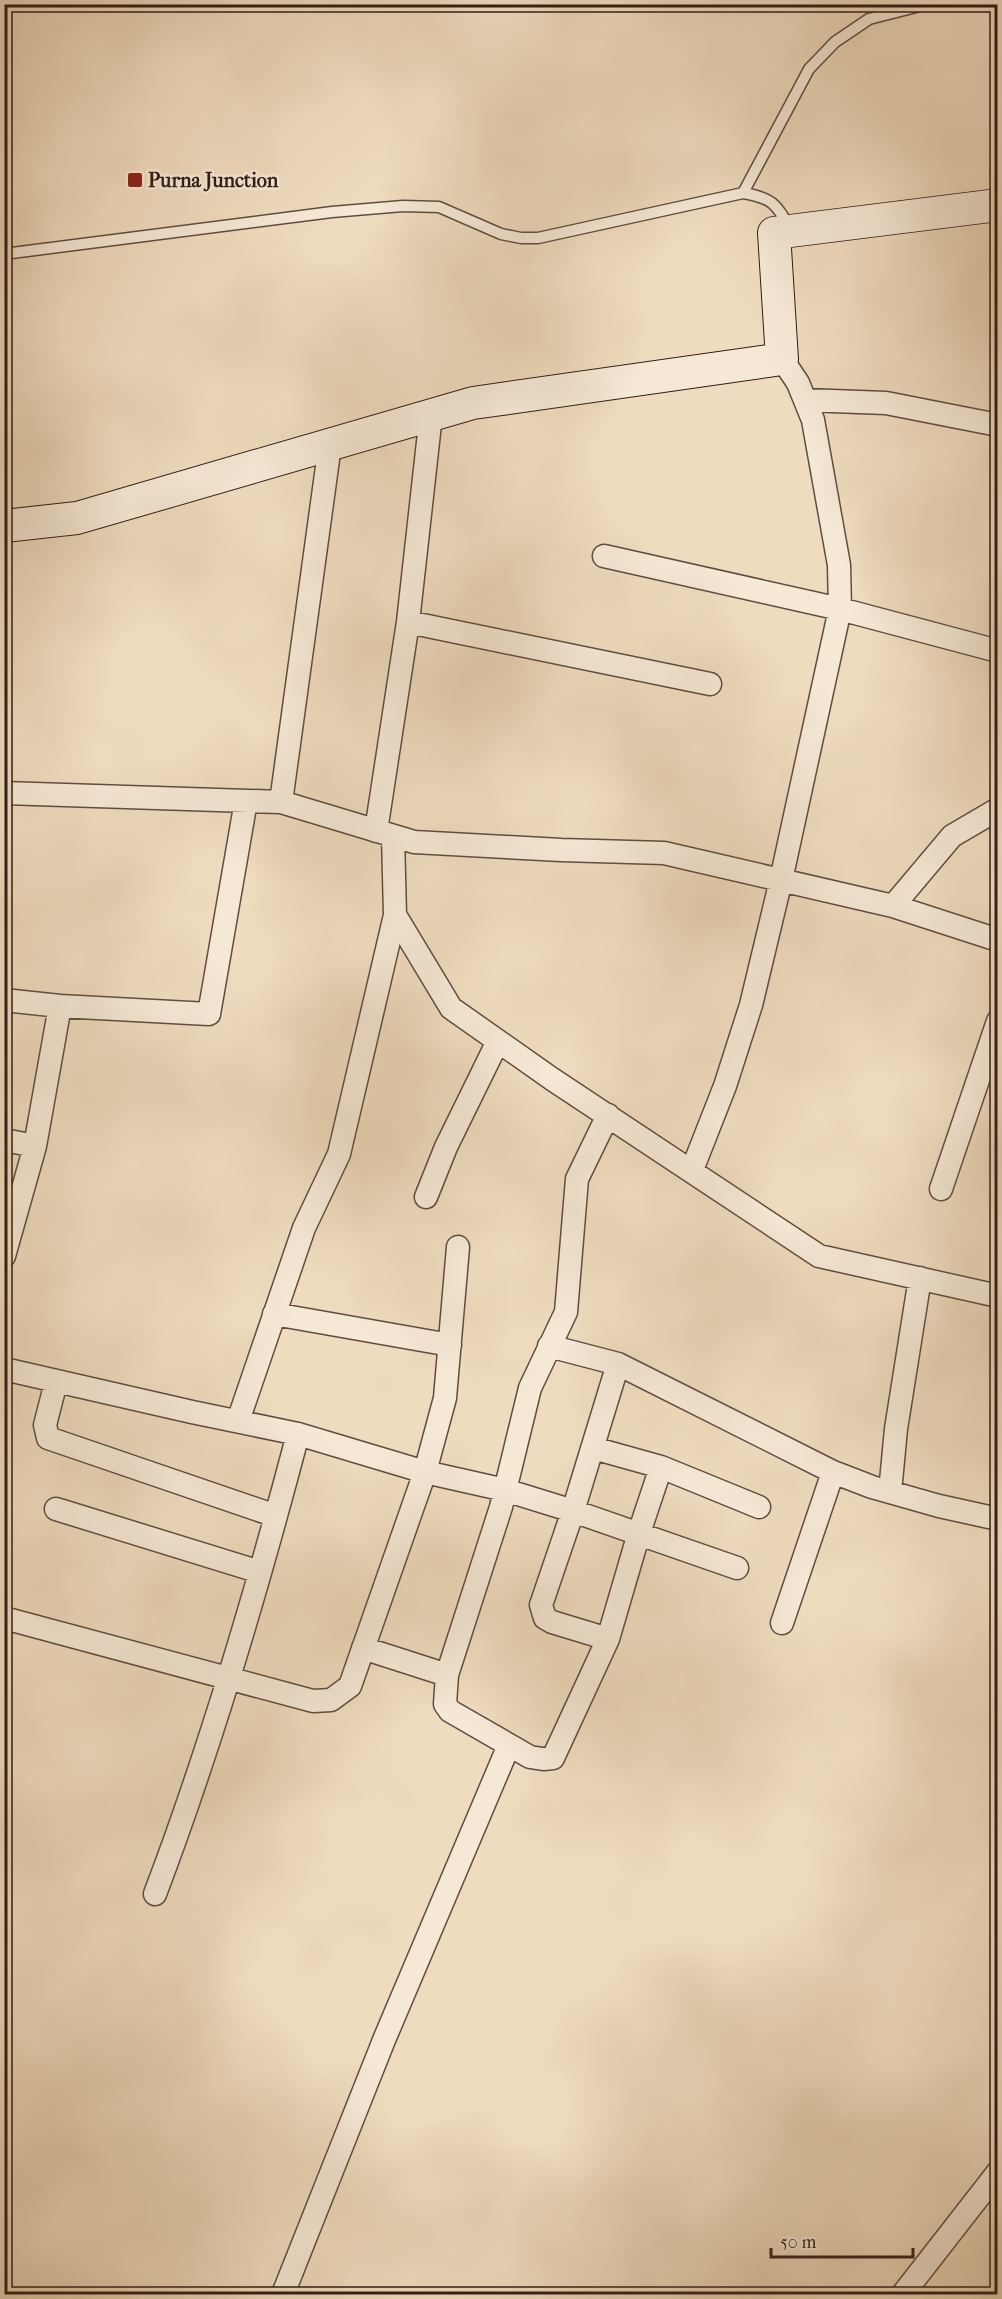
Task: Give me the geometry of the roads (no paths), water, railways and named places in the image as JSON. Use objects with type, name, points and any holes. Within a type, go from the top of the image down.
[{"type":"main road","points":[[4,526],[77,518],[473,403],[782,359],[774,234],[998,205]]},
{"type":"street","points":[[692,1170],[725,1086],[751,1005],[781,880],[840,609],[839,565],[813,420],[798,383],[782,359]]},
{"type":"street","points":[[806,400],[886,403],[998,425]]},
{"type":"street","points":[[238,1421],[304,1228],[339,1154],[394,915],[385,833],[431,415]]},
{"type":"street","points":[[281,802],[330,445]]},
{"type":"street","points":[[604,556],[840,609],[998,651]]},
{"type":"street","points":[[408,622],[710,684]]},
{"type":"street","points":[[4,793],[281,802],[414,842],[664,853],[893,906],[998,940]]},
{"type":"street","points":[[4,1000],[60,1006],[209,1014],[246,801]]},
{"type":"street","points":[[893,906],[952,836],[998,809]]},
{"type":"street","points":[[394,915],[451,1008],[819,1256],[998,1296]]},
{"type":"street","points":[[4,1256],[34,1146],[60,1006]]},
{"type":"street","points":[[941,1189],[998,1021]]},
{"type":"street","points":[[426,1197],[446,1148],[498,1041]]},
{"type":"street","points":[[608,1115],[577,1179],[566,1312],[530,1388],[505,1490],[447,1675],[445,1704],[450,1712],[530,1756],[543,1759],[553,1758],[608,1639],[661,1467]]},
{"type":"street","points":[[4,1140],[34,1146]]},
{"type":"street","points":[[4,1618],[313,1701],[332,1700],[350,1686],[425,1472],[445,1398],[458,1247]]},
{"type":"street","points":[[890,1492],[896,1429],[920,1278]]},
{"type":"street","points":[[274,1314],[450,1345]]},
{"type":"street","points":[[549,1346],[618,1364],[833,1472],[939,1506],[998,1519]]},
{"type":"street","points":[[608,1639],[552,1622],[545,1618],[541,1605],[573,1511],[618,1364]]},
{"type":"street","points":[[4,1369],[298,1434],[425,1472],[505,1490],[639,1533],[737,1568]]},
{"type":"street","points":[[56,1382],[45,1425],[48,1438],[276,1516]]},
{"type":"street","points":[[155,1894],[188,1806],[230,1678],[298,1434]]},
{"type":"street","points":[[593,1448],[661,1467],[759,1507]]},
{"type":"street","points":[[782,1623],[833,1472]]},
{"type":"street","points":[[56,1509],[260,1572]]},
{"type":"street","points":[[363,1648],[447,1675]]},
{"type":"street","points":[[283,2295],[384,2040],[509,1745]]},
{"type":"street","points":[[903,2295],[998,2172]]},
{"type":"lane","points":[[743,193],[809,69],[835,42],[869,19],[928,4]]},
{"type":"lane","points":[[4,254],[332,212],[403,206],[439,207],[501,234],[521,238],[538,238],[743,193],[763,196],[779,208],[791,231]]},
{"type":"place","name":"Purna Junction","points":[[135,180]]}]
